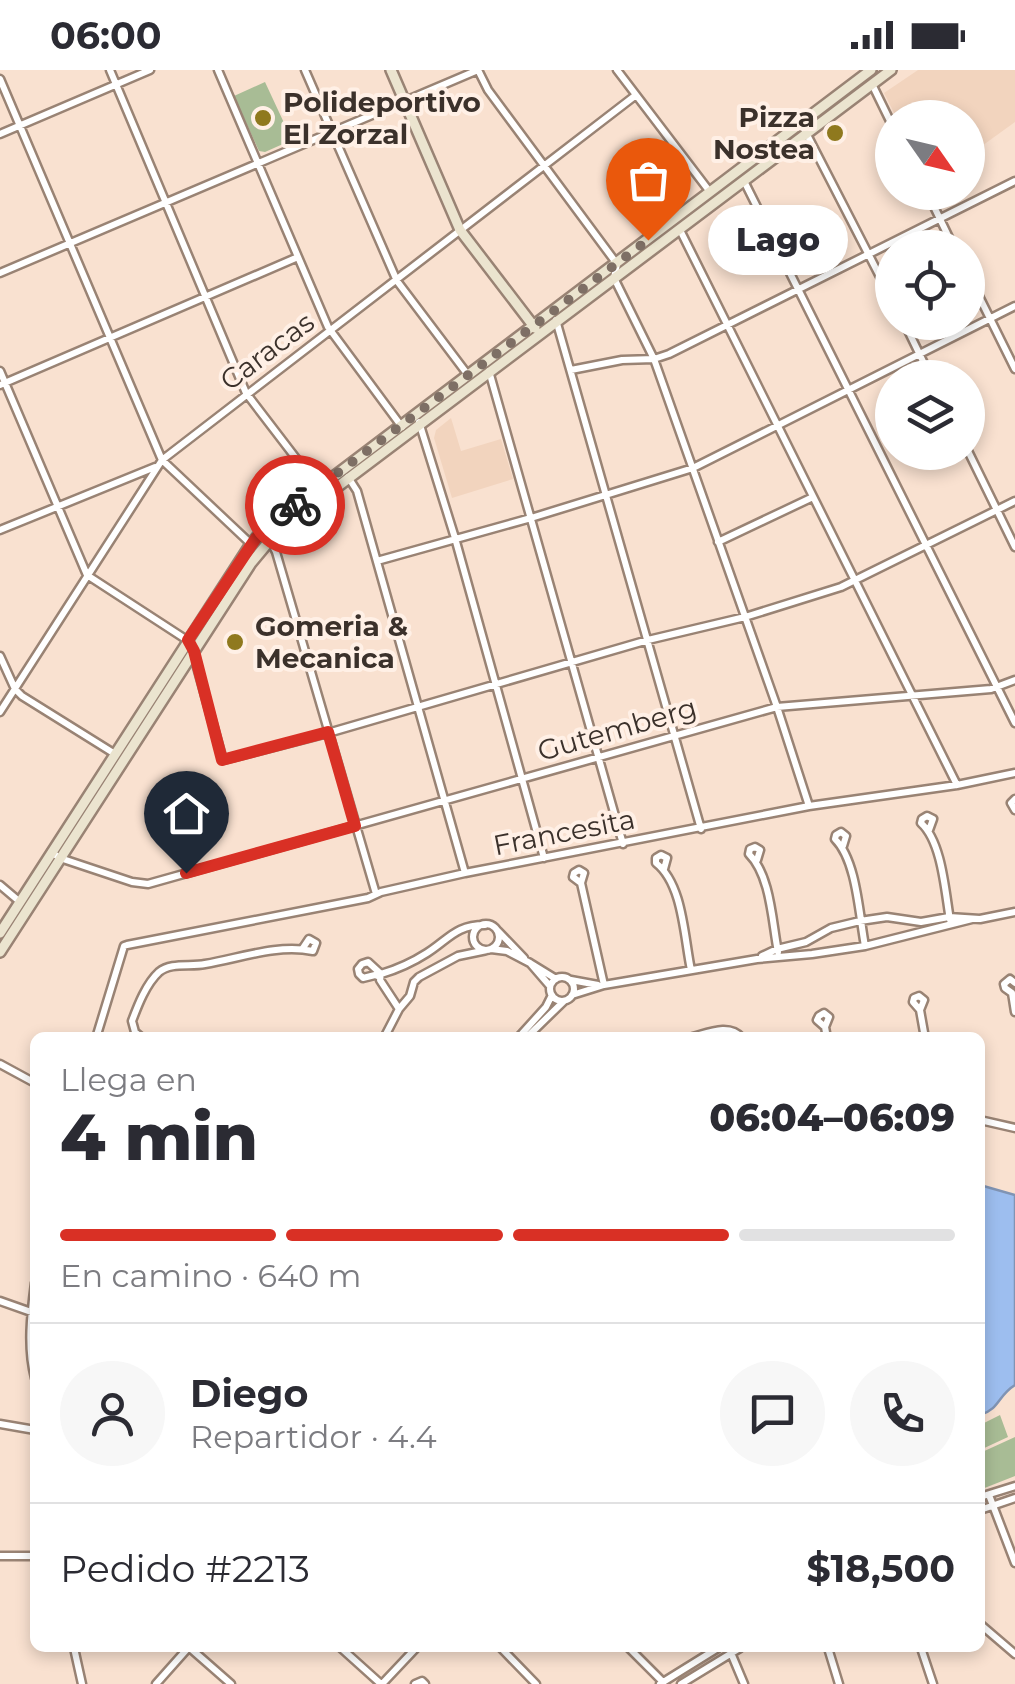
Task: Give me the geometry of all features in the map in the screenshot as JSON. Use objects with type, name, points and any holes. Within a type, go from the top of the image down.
[{"type":"main road","points":[[391,70],[460,230],[536,330]]},
{"type":"main road","points":[[554,317],[617,264],[871,70]]},
{"type":"main road","points":[[417,419],[468,375],[614,278],[891,70]]},
{"type":"main road","points":[[0,933],[270,539],[345,473],[489,370],[536,330]]},
{"type":"main road","points":[[0,952],[114,754],[251,544],[318,487],[345,473]]},
{"type":"street","points":[[110,70],[246,393],[318,487]]},
{"type":"street","points":[[0,134],[150,70]]},
{"type":"street","points":[[218,70],[330,331],[404,428]]},
{"type":"street","points":[[305,70],[397,281],[468,375]]},
{"type":"street","points":[[0,273],[478,70],[488,90],[617,264],[614,278],[654,359],[809,806]]},
{"type":"street","points":[[618,70],[710,192]]},
{"type":"street","points":[[0,80],[159,463],[251,544]]},
{"type":"street","points":[[872,84],[880,100]]},
{"type":"street","name":"Caracas","points":[[0,712],[159,463],[636,95]]},
{"type":"street","points":[[801,123],[875,264]]},
{"type":"street","points":[[744,181],[1015,723]]},
{"type":"street","points":[[571,370],[622,360],[654,359],[1014,184]]},
{"type":"street","points":[[936,210],[945,230]]},
{"type":"street","points":[[679,228],[956,785]]},
{"type":"street","points":[[2,384],[298,257]]},
{"type":"street","points":[[377,561],[693,468],[1015,306]]},
{"type":"street","points":[[985,308],[1015,369]]},
{"type":"street","points":[[554,317],[701,828]]},
{"type":"street","points":[[913,340],[922,360]]},
{"type":"street","points":[[489,370],[623,844]]},
{"type":"street","points":[[0,371],[2,384],[88,575],[188,640],[222,760],[648,640],[745,617],[855,581],[1015,501]]},
{"type":"street","points":[[417,419],[455,538],[544,858]]},
{"type":"street","points":[[0,530],[159,463]]},
{"type":"street","points":[[977,470],[1015,546]]},
{"type":"street","points":[[345,473],[357,491],[464,873]]},
{"type":"street","points":[[718,542],[813,497]]},
{"type":"street","points":[[270,539],[376,894]]},
{"type":"street","points":[[0,656],[3,672],[22,696],[114,754]]},
{"type":"street","name":"Gutemberg","points":[[56,855],[148,884],[777,708],[997,688],[1015,680]]},
{"type":"street","name":"Francesita","points":[[98,1032],[124,946],[464,873],[809,806],[1015,773]]},
{"type":"street","points":[[1015,799],[1011,803],[1015,810]]},
{"type":"street","points":[[929,830],[950,921]]},
{"type":"street","points":[[843,846],[865,946]]},
{"type":"street","points":[[757,860],[778,953]]},
{"type":"street","points":[[664,868],[678,907],[690,970]]},
{"type":"street","points":[[581,884],[604,985]]},
{"type":"street","points":[[0,885],[20,902]]},
{"type":"street","points":[[532,1032],[572,994],[778,953],[831,928],[887,917],[950,921],[1015,912]]},
{"type":"street","points":[[778,953],[865,946],[950,921]]},
{"type":"street","points":[[486,924],[478,927],[473,938],[479,948],[507,951],[556,979],[604,985]]},
{"type":"street","points":[[399,1009],[380,976],[425,954],[464,926],[486,924],[515,946],[546,979],[556,1000],[564,1001]]},
{"type":"street","points":[[387,1032],[420,977],[458,956],[488,950],[498,941],[496,930]]},
{"type":"street","points":[[135,1032],[132,1021],[161,971],[265,950],[303,948]]},
{"type":"street","points":[[567,978],[574,987],[572,994]]},
{"type":"street","points":[[523,1032],[546,1007],[556,979]]},
{"type":"street","points":[[1014,987],[1015,1012]]},
{"type":"street","points":[[920,1010],[924,1032]]},
{"type":"street","points":[[825,1027],[826,1032]]},
{"type":"street","points":[[714,1032],[730,1028],[738,1032]]},
{"type":"street","points":[[0,1064],[30,1080]]},
{"type":"street","points":[[985,1121],[1015,1128]]},
{"type":"street","points":[[0,1301],[30,1312]]},
{"type":"street","points":[[0,1424],[30,1429]]},
{"type":"street","points":[[985,1496],[1015,1486]]},
{"type":"street","points":[[985,1497],[1015,1563]]},
{"type":"street","points":[[985,1508],[1015,1498]]},
{"type":"street","points":[[0,1556],[30,1556]]},
{"type":"street","points":[[985,1628],[1015,1654]]},
{"type":"street","points":[[75,1652],[82,1684]]},
{"type":"street","points":[[156,1684],[185,1652]]},
{"type":"street","points":[[194,1652],[231,1684]]},
{"type":"street","points":[[345,1652],[381,1684],[412,1652]]},
{"type":"street","points":[[504,1652],[536,1684]]},
{"type":"street","points":[[632,1652],[661,1683],[713,1652]]},
{"type":"street","points":[[727,1652],[744,1684]]},
{"type":"street","points":[[681,1684],[733,1652]]},
{"type":"street","points":[[829,1652],[839,1684]]},
{"type":"street","points":[[922,1652],[933,1684]]},
{"type":"street","points":[[415,1684],[425,1684]]},
{"type":"shaded area","points":[[918,70],[1015,70],[1015,122],[985,144],[985,100],[888,100],[884,93]]},
{"type":"shaded area","points":[[451,418],[461,451],[501,439],[513,479],[452,498],[434,438],[436,430]]},
{"type":"green space","name":"Polideportivo El Zorzal","points":[[265,82],[292,140],[265,152],[259,151],[234,96]]},
{"type":"green space","points":[[1000,1415],[1008,1437],[985,1448],[985,1422]]},
{"type":"green space","points":[[1015,1437],[1015,1476],[985,1488],[985,1451]]},
{"type":"water","points":[[985,1186],[1015,1195],[1015,1385],[985,1412]]},
{"type":"way so far","points":[[295,505],[648,240]]},
{"type":"place","name":"Polideportivo El Zorzal","points":[[263,118]]},
{"type":"place","name":"Pizza Nostea","points":[[835,133]]},
{"type":"place","name":"Lago","points":[[648,240]]},
{"type":"place","name":"Gomeria & Mecanica","points":[[235,642]]},
{"type":"route","points":[[186,873],[355,826],[328,732],[222,760],[188,640],[256,538],[295,505]]}]
